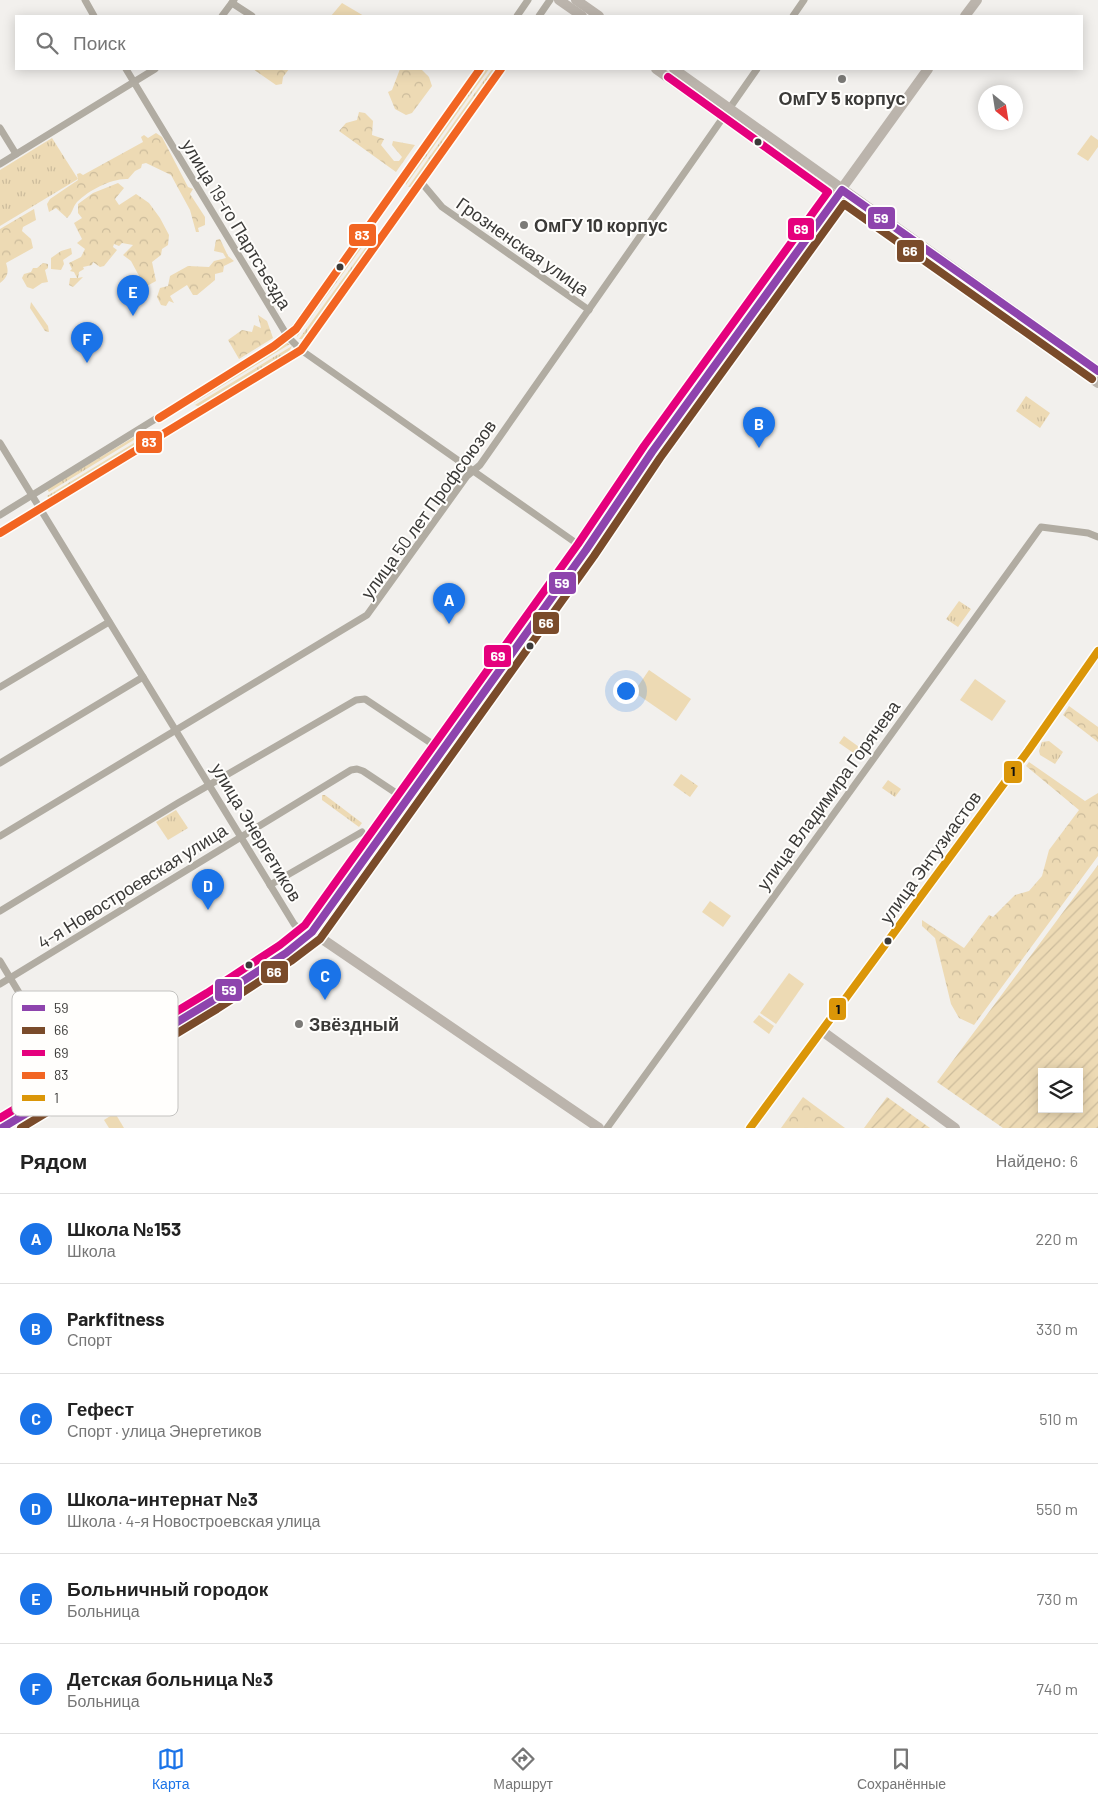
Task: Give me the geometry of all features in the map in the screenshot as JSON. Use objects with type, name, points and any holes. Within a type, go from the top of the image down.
[{"type":"main road","points":[[559,0],[581,15]]},
{"type":"main road","points":[[576,0],[598,15]]},
{"type":"main road","points":[[966,15],[977,0]]},
{"type":"main road","points":[[658,70],[726,112]]},
{"type":"main road","points":[[675,70],[726,112],[828,187],[1098,371]]},
{"type":"main road","points":[[178,1021],[286,953],[312,932],[408,801],[586,550],[647,459],[829,208],[843,197],[850,179],[927,70]]},
{"type":"main road","points":[[828,187],[842,184],[850,179]]},
{"type":"main road","points":[[828,187],[829,208]]},
{"type":"main road","points":[[843,197],[1098,383]]},
{"type":"main road","name":"улица Энтузиастов","points":[[750,1128],[1019,762],[1098,651]]},
{"type":"main road","name":"улица Энергетиков","points":[[312,932],[599,1128]]},
{"type":"main road","points":[[822,1031],[955,1128]]},
{"type":"main road","points":[[2,1128],[22,1116]]},
{"type":"street","points":[[85,0],[93,15]]},
{"type":"street","points":[[518,15],[528,0]]},
{"type":"street","points":[[540,15],[550,0]]},
{"type":"street","points":[[794,15],[804,0]]},
{"type":"street","points":[[223,15],[233,1],[251,15]]},
{"type":"street","name":"улица 19-го Партсъезда","points":[[127,70],[288,337],[300,350],[586,550]]},
{"type":"street","points":[[0,164],[153,70]]},
{"type":"street","points":[[0,515],[288,337],[479,70]]},
{"type":"street","points":[[0,533],[300,350],[500,70]]},
{"type":"street","name":"улица 50 лет Профсоюзов","points":[[0,836],[177,732],[368,615],[467,476],[475,471],[756,70]]},
{"type":"street","points":[[0,128],[16,154]]},
{"type":"street","name":"Грозненская улица","points":[[421,182],[442,207],[589,310]]},
{"type":"street","name":"улица Энергетиков","points":[[0,443],[294,924],[300,930],[312,932]]},
{"type":"street","name":"улица Владимира Горячева","points":[[607,1128],[1038,531],[1041,528],[1088,533],[1098,537]]},
{"type":"street","points":[[0,688],[109,622]]},
{"type":"street","points":[[0,763],[143,677]]},
{"type":"street","points":[[0,911],[210,785],[361,698],[443,751]]},
{"type":"street","name":"4-я Новостроевская улица","points":[[0,984],[350,770],[363,771],[408,801]]},
{"type":"street","points":[[270,885],[362,832]]},
{"type":"street","points":[[0,961],[18,991]]},
{"type":"green space","points":[[342,3],[362,15],[332,15]]},
{"type":"green space","points":[[254,70],[288,70],[283,77],[282,84],[276,85]]},
{"type":"green space","points":[[400,70],[422,70],[429,77],[432,86],[412,113],[406,115],[395,109],[388,92],[392,90]]},
{"type":"green space","points":[[484,70],[488,70],[406,185],[405,182]]},
{"type":"green space","points":[[491,70],[495,70],[412,187],[408,187]]},
{"type":"green space","points":[[359,112],[365,113],[373,121],[372,135],[384,139],[381,145],[394,161],[399,161],[402,157],[392,145],[393,141],[415,145],[396,172],[339,131],[346,123],[357,120]]},
{"type":"green space","points":[[156,133],[162,137],[188,187],[193,189],[190,194],[205,217],[205,225],[198,228],[199,232],[196,232],[190,210],[171,175],[146,163],[142,164],[141,168],[135,171],[128,179],[115,180],[88,193],[77,202],[67,218],[56,208],[49,212],[47,204],[50,199],[78,180],[77,174],[83,175],[143,142],[141,137],[144,135],[148,138]]},
{"type":"green space","points":[[1091,135],[1098,140],[1098,147],[1088,161],[1077,154]]},
{"type":"green space","points":[[52,138],[78,179],[0,226],[0,170]]},
{"type":"green space","points":[[118,183],[124,188],[115,199],[119,205],[136,194],[149,203],[169,235],[168,245],[162,249],[161,255],[152,262],[156,281],[145,287],[131,261],[123,255],[133,245],[122,243],[119,246],[114,244],[113,247],[117,250],[104,266],[100,267],[93,262],[92,265],[83,267],[84,269],[79,272],[78,278],[83,277],[73,287],[69,285],[70,278],[77,278],[74,272],[70,271],[72,269],[69,263],[81,257],[85,249],[77,243],[82,239],[74,223],[82,218],[78,213],[78,204],[93,193]]},
{"type":"green space","points":[[34,209],[36,220],[23,227],[22,231],[31,239],[33,248],[6,263],[7,274],[0,283],[0,229]]},
{"type":"green space","points":[[220,239],[228,256],[234,261],[224,266],[223,272],[215,274],[215,280],[197,295],[193,295],[187,285],[170,296],[174,303],[169,301],[166,306],[161,305],[157,297],[160,288],[168,286],[170,276],[188,266],[209,267],[214,261],[226,258],[223,253],[214,251],[216,240]]},
{"type":"green space","points":[[364,239],[368,239],[297,337],[298,331]]},
{"type":"green space","points":[[371,240],[369,247],[303,339],[299,339]]},
{"type":"green space","points":[[71,248],[72,254],[63,260],[64,264],[61,270],[51,269],[51,258],[61,251]]},
{"type":"green space","points":[[43,263],[48,264],[48,268],[45,270],[48,282],[42,283],[33,289],[27,287],[22,278],[24,274],[31,272],[33,268],[37,268]]},
{"type":"green space","points":[[31,302],[48,326],[49,332],[45,331],[30,308]]},
{"type":"green space","points":[[258,315],[267,321],[273,338],[239,359],[228,340],[242,330],[252,332],[254,325],[261,328]]},
{"type":"green space","points":[[286,343],[290,344],[194,403],[194,400]]},
{"type":"green space","points":[[292,346],[289,352],[200,407],[195,405]]},
{"type":"green space","points":[[1026,396],[1050,413],[1040,428],[1016,411]]},
{"type":"green space","points":[[681,427],[686,430],[676,445],[671,445],[670,441]]},
{"type":"green space","points":[[144,431],[145,433],[49,492],[47,489]]},
{"type":"green space","points":[[147,435],[148,438],[49,498],[47,496]]},
{"type":"green space","points":[[959,601],[971,609],[958,627],[946,619]]},
{"type":"green space","points":[[649,670],[691,699],[676,721],[634,692]]},
{"type":"green space","points":[[975,679],[1006,701],[992,721],[960,700]]},
{"type":"green space","points":[[1069,706],[1098,727],[1098,742],[1063,715]]},
{"type":"green space","points":[[844,736],[859,747],[855,754],[839,743]]},
{"type":"green space","points":[[1049,741],[1063,752],[1055,764],[1040,755],[1039,751],[1042,742]]},
{"type":"green space","points":[[1029,762],[1085,801],[1098,793],[1098,856],[974,1025],[959,1018],[951,1004],[935,938],[922,926],[922,920],[964,948],[989,915],[993,917],[1015,895],[1029,891],[1042,876],[1049,850],[1079,810],[1026,766]]},
{"type":"green space","points":[[681,774],[698,786],[690,797],[673,785]]},
{"type":"green space","points":[[888,780],[901,789],[895,797],[882,788]]},
{"type":"green space","points":[[322,795],[325,795],[362,823],[359,827],[322,800]]},
{"type":"green space","points":[[176,810],[188,828],[168,840],[156,822]]},
{"type":"green space","points":[[1098,865],[1098,1128],[1003,1128],[937,1082]]},
{"type":"green space","points":[[710,901],[731,916],[723,927],[702,912]]},
{"type":"green space","points":[[789,973],[804,984],[776,1024],[760,1013]]},
{"type":"green space","points":[[759,1015],[774,1026],[769,1034],[753,1022]]},
{"type":"green space","points":[[803,1097],[845,1128],[781,1128]]},
{"type":"green space","points":[[887,1097],[930,1128],[864,1128]]},
{"type":"green space","points":[[110,1116],[117,1116],[124,1128],[109,1128],[104,1120]]},
{"type":"transit line","name":"83","points":[[159,418],[274,346],[296,329],[479,70]]},
{"type":"transit line","name":"83","points":[[0,533],[301,350],[500,70]]},
{"type":"transit line","name":"69","points":[[178,1011],[280,945],[305,925],[578,544],[644,446],[828,192],[668,77]]},
{"type":"transit line","name":"59","points":[[178,1022],[286,953],[312,932],[586,550],[652,452],[842,190],[1098,371]]},
{"type":"transit line","name":"66","points":[[178,1033],[291,961],[320,939],[594,556],[660,458],[844,204],[1092,379]]},
{"type":"transit line","name":"1","points":[[750,1128],[1028,751],[1098,651]]},
{"type":"transit line","name":"69","points":[[0,1118],[12,1111]]},
{"type":"transit line","name":"59","points":[[2,1128],[22,1116]]},
{"type":"transit line","name":"66","points":[[21,1128],[41,1116]]},
{"type":"place","name":"ОмГУ 5 корпус","points":[[842,79]]},
{"type":"place","name":"ОмГУ 10 корпус","points":[[524,225]]},
{"type":"place","name":"Больничный городок","points":[[133,316]]},
{"type":"place","name":"Детская больница №3","points":[[87,363]]},
{"type":"place","name":"Parkfitness","points":[[759,448]]},
{"type":"place","name":"Школа №153","points":[[449,624]]},
{"type":"place","name":"Школа-интернат №3","points":[[208,910]]},
{"type":"place","name":"Гефест","points":[[325,1000]]},
{"type":"place","name":"Звёздный","points":[[299,1024]]}]
